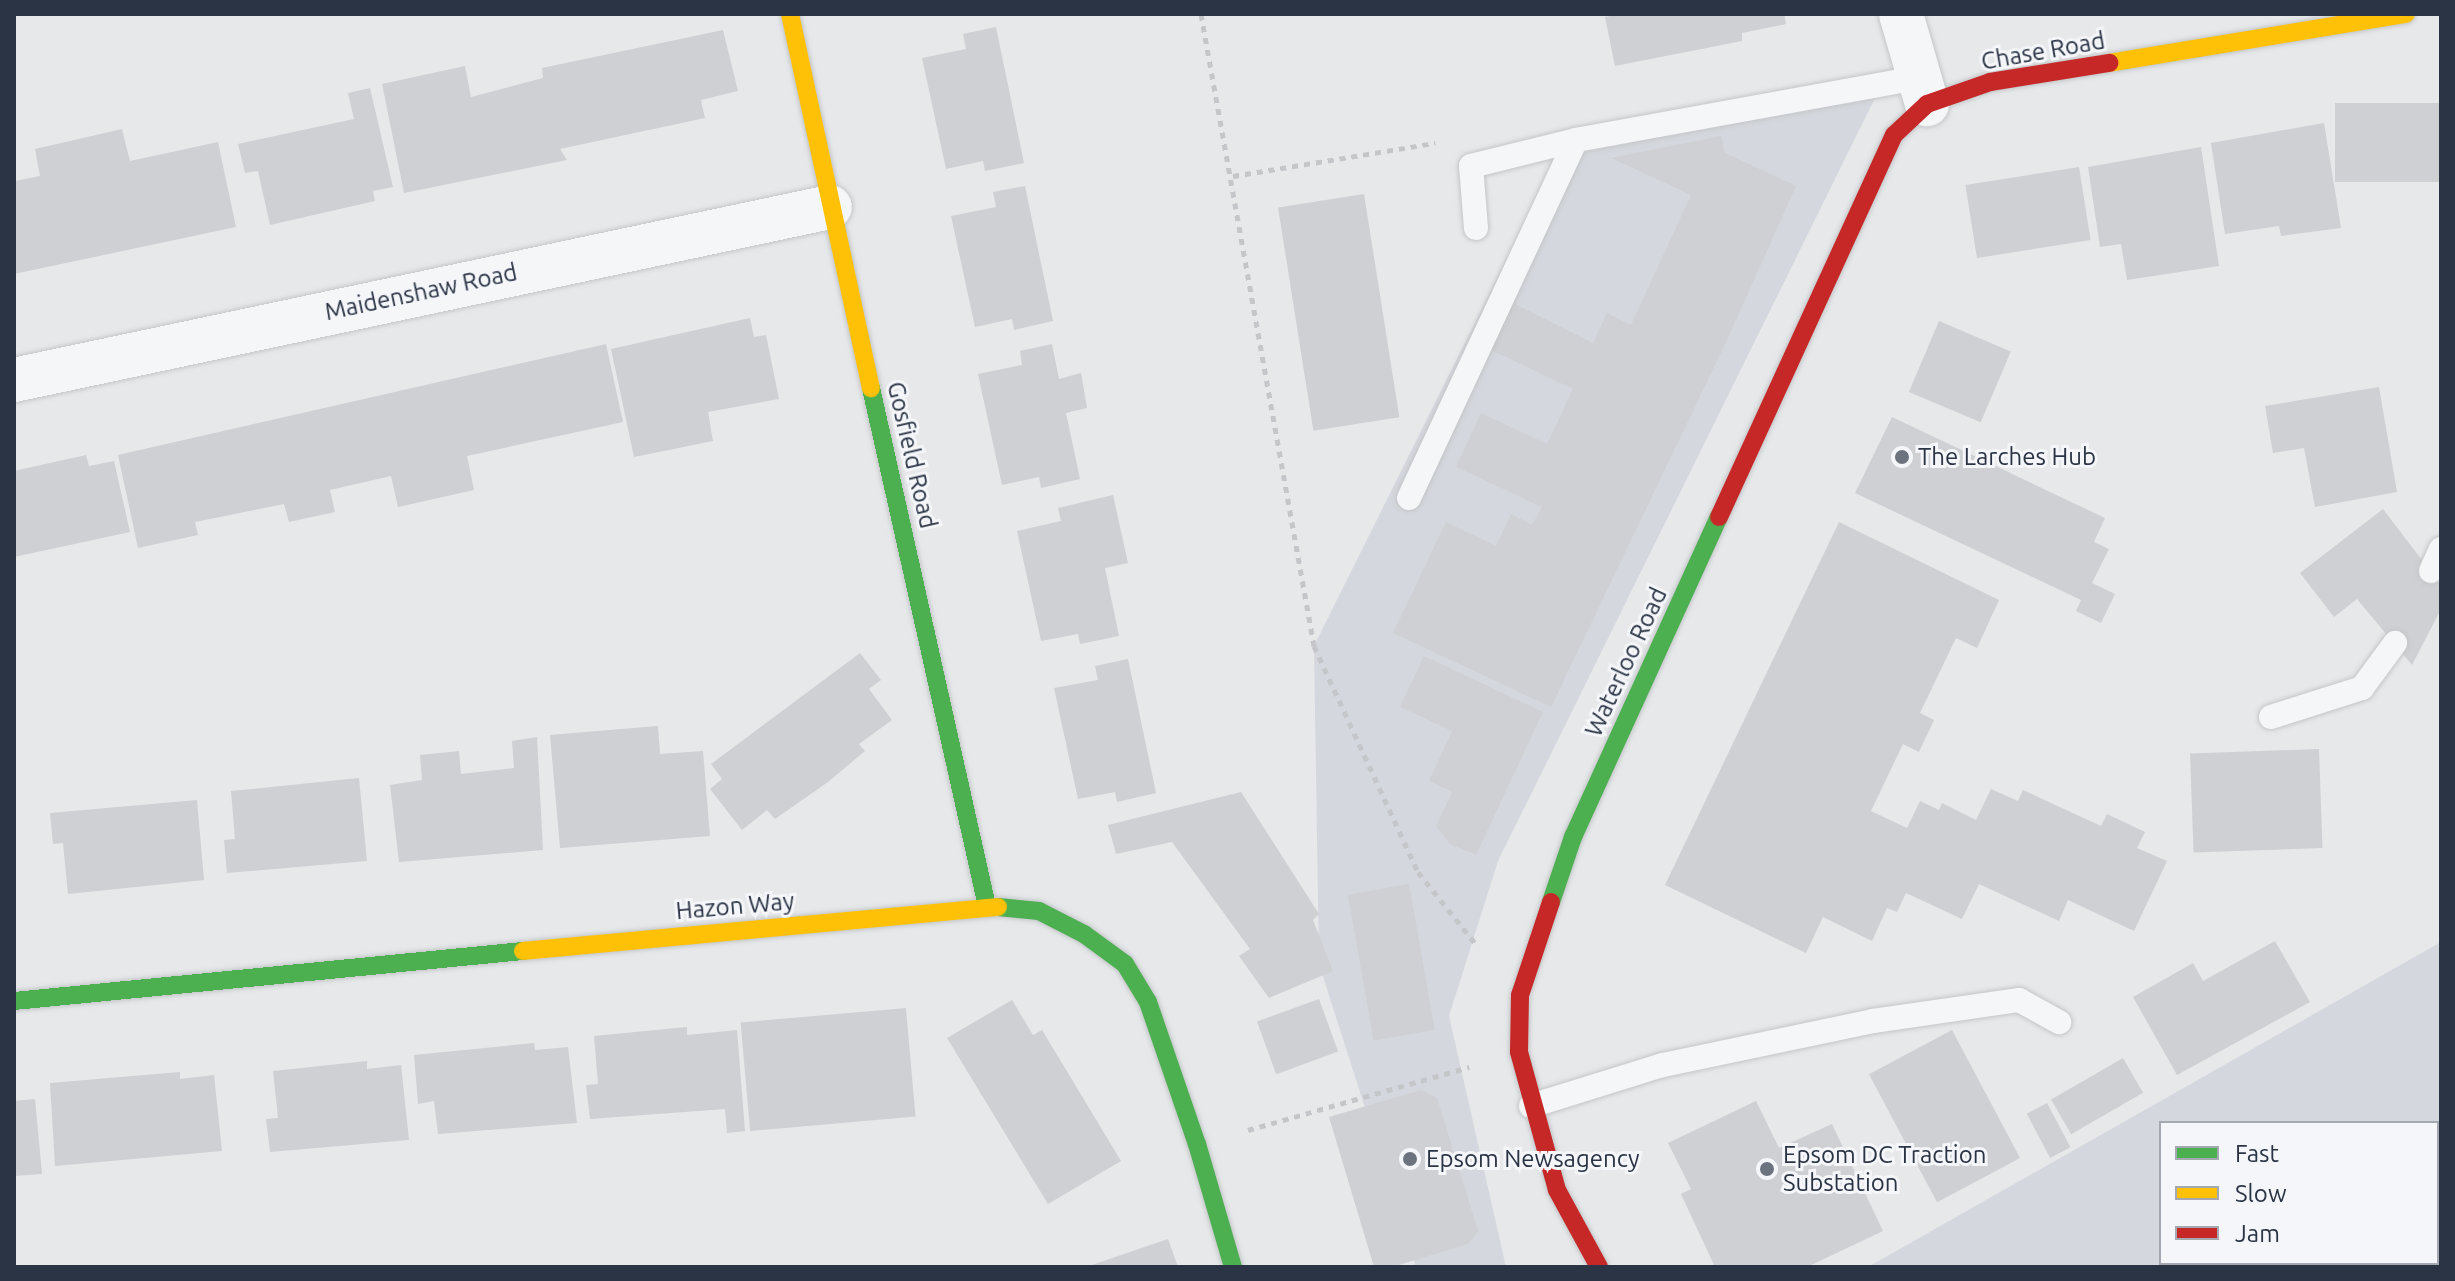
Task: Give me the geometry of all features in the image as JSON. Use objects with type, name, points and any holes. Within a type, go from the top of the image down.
[{"type":"street","name":"Gosfield Road","points":[[790,14],[830,207],[987,906]]},
{"type":"street","points":[[1901,14],[1922,91]]},
{"type":"street","name":"Chase Road","points":[[1922,91],[2406,14]]},
{"type":"street","name":"Waterloo Road","points":[[1595,1266],[1557,1190],[1531,1106],[1519,1052],[1520,995],[1573,837],[1894,135],[1922,91]]},
{"type":"street","name":"Maidenshaw Road","points":[[14,380],[830,207]]},
{"type":"street","name":"Hazon Way","points":[[14,1001],[987,906],[1039,911],[1084,934],[1125,964],[1148,1002],[1197,1144],[1233,1267]]},
{"type":"lane","points":[[1476,228],[1471,166],[1576,140],[1922,91]]},
{"type":"lane","points":[[1409,498],[1576,140]]},
{"type":"lane","points":[[2431,571],[2441,549]]},
{"type":"lane","points":[[2271,717],[2362,688],[2395,643]]},
{"type":"lane","points":[[1531,1106],[1663,1065],[1873,1021],[2019,1000],[2059,1022]]},
{"type":"path","points":[[1201,14],[1314,646],[1418,872],[1478,945]]},
{"type":"path","points":[[1197,1144],[1471,1067]]},
{"type":"shaded area","points":[[1879,90],[1498,861],[1449,1016],[1506,1267],[1416,1267],[1319,964],[1314,646],[1557,158]]},
{"type":"shaded area","points":[[2441,942],[2441,1267],[1868,1267]]},
{"type":"building","points":[[1621,14],[1784,14],[1786,24],[1742,33],[1742,41],[1615,66],[1605,17]]},
{"type":"building","points":[[996,27],[1024,163],[985,171],[983,161],[946,169],[922,58],[966,49],[963,34]]},
{"type":"building","points":[[723,30],[738,91],[701,100],[705,118],[560,149],[567,160],[404,193],[382,84],[465,66],[471,97],[543,78],[542,68]]},
{"type":"building","points":[[370,88],[393,187],[373,191],[375,201],[270,225],[258,171],[245,173],[238,144],[354,119],[348,93]]},
{"type":"building","points":[[2335,103],[2441,103],[2441,182],[2335,182]]},
{"type":"building","points":[[2324,123],[2341,228],[2281,236],[2279,226],[2225,234],[2211,143]]},
{"type":"building","points":[[122,129],[130,161],[218,142],[236,227],[14,274],[15,181],[40,176],[35,149]]},
{"type":"building","points":[[1721,136],[1725,153],[1796,186],[1727,340],[1551,707],[1393,633],[1446,522],[1496,546],[1511,514],[1532,525],[1542,507],[1456,467],[1481,413],[1547,444],[1573,389],[1487,348],[1509,301],[1593,343],[1607,313],[1631,325],[1691,195],[1611,158]]},
{"type":"building","points":[[2201,147],[2219,266],[2127,280],[2121,244],[2100,247],[2088,167]]},
{"type":"building","points":[[2079,167],[2091,240],[1977,258],[1965,185]]},
{"type":"building","points":[[1025,186],[1053,321],[1014,330],[1012,319],[975,327],[951,216],[996,207],[993,192]]},
{"type":"building","points":[[1364,194],[1399,417],[1313,431],[1278,208]]},
{"type":"building","points":[[750,318],[754,337],[766,335],[779,399],[708,412],[713,441],[634,457],[611,349]]},
{"type":"building","points":[[1939,321],[2011,351],[1981,422],[1909,392]]},
{"type":"building","points":[[606,344],[623,422],[467,456],[474,490],[398,507],[391,476],[330,490],[335,512],[289,522],[284,504],[195,522],[198,535],[138,548],[118,455]]},
{"type":"building","points":[[1052,344],[1059,379],[1081,373],[1087,408],[1066,413],[1080,479],[1041,488],[1039,477],[1002,485],[978,374],[1022,365],[1020,351]]},
{"type":"building","points":[[2379,387],[2397,492],[2315,507],[2304,448],[2273,453],[2265,406]]},
{"type":"building","points":[[1892,417],[2105,518],[2094,542],[2109,549],[2092,583],[2115,594],[2101,623],[2076,611],[2081,600],[1855,493]]},
{"type":"building","points":[[86,455],[89,466],[114,461],[130,532],[14,557],[14,471]]},
{"type":"building","points":[[1113,495],[1128,563],[1105,568],[1119,636],[1080,644],[1078,634],[1041,641],[1017,531],[1061,521],[1058,508]]},
{"type":"building","points":[[2383,509],[2441,585],[2441,609],[2412,665],[2357,599],[2334,617],[2300,573]]},
{"type":"building","points":[[1839,522],[1999,600],[1977,648],[1956,638],[1920,713],[1934,720],[1919,752],[1903,744],[1871,811],[1907,828],[1920,801],[1939,810],[1942,803],[1976,820],[1991,789],[2018,801],[2023,790],[2101,826],[2107,814],[2145,832],[2137,848],[2167,861],[2134,931],[2068,900],[2059,921],[1979,884],[1962,919],[1906,893],[1897,912],[1887,908],[1872,941],[1823,917],[1806,953],[1665,885]]},
{"type":"building","points":[[860,653],[881,680],[869,689],[892,720],[859,744],[865,751],[828,782],[775,819],[767,810],[742,830],[710,789],[722,779],[711,764]]},
{"type":"building","points":[[1424,656],[1543,712],[1476,855],[1450,844],[1436,826],[1452,792],[1429,781],[1452,731],[1400,707]]},
{"type":"building","points":[[1128,659],[1156,793],[1117,802],[1115,792],[1078,799],[1054,688],[1098,680],[1095,666]]},
{"type":"building","points":[[658,726],[660,754],[703,751],[710,836],[560,848],[550,735]]},
{"type":"building","points":[[537,737],[543,850],[399,862],[390,785],[422,780],[420,755],[459,751],[461,774],[514,768],[512,741]]},
{"type":"building","points":[[2319,749],[2322,848],[2194,852],[2190,754]]},
{"type":"building","points":[[359,778],[367,861],[227,873],[224,840],[235,839],[231,791]]},
{"type":"building","points":[[1241,792],[1319,914],[1313,920],[1333,971],[1269,998],[1239,956],[1250,949],[1172,842],[1116,854],[1108,825]]},
{"type":"building","points":[[197,800],[204,880],[68,894],[63,843],[53,844],[50,813]]},
{"type":"building","points":[[1409,884],[1435,1030],[1374,1041],[1348,895]]},
{"type":"building","points":[[2275,941],[2310,1002],[2177,1075],[2133,997],[2193,963],[2203,981]]},
{"type":"building","points":[[1319,999],[1338,1052],[1276,1074],[1257,1022]]},
{"type":"building","points":[[1012,1000],[1033,1035],[1042,1030],[1121,1161],[1048,1204],[947,1038]]},
{"type":"building","points":[[906,1008],[915,1117],[750,1131],[741,1022]]},
{"type":"building","points":[[687,1027],[687,1035],[737,1030],[745,1131],[727,1133],[725,1109],[590,1119],[586,1085],[598,1084],[594,1036]]},
{"type":"building","points":[[1952,1030],[2020,1158],[1937,1202],[1869,1074]]},
{"type":"building","points":[[534,1043],[535,1050],[568,1047],[577,1123],[438,1134],[434,1101],[418,1104],[414,1055]]},
{"type":"building","points":[[2123,1058],[2143,1093],[2071,1134],[2051,1100]]},
{"type":"building","points":[[367,1061],[367,1069],[401,1065],[409,1140],[270,1152],[266,1119],[278,1118],[273,1071]]},
{"type":"building","points":[[180,1072],[180,1079],[214,1075],[222,1151],[55,1166],[50,1083]]},
{"type":"building","points":[[1421,1090],[1437,1098],[1478,1231],[1468,1244],[1392,1267],[1374,1267],[1329,1117]]},
{"type":"building","points":[[35,1099],[42,1174],[14,1176],[14,1101]]},
{"type":"building","name":"Epsom DC Traction Substation","points":[[1756,1101],[1779,1148],[1832,1124],[1883,1231],[1807,1267],[1715,1267],[1681,1194],[1691,1189],[1668,1143]]},
{"type":"building","points":[[2047,1103],[2070,1147],[2050,1158],[2027,1114]]},
{"type":"building","points":[[1168,1239],[1178,1267],[1086,1267]]},
{"type":"railway","points":[[2226,1267],[2230,1265]]},
{"type":"traffic: fast","points":[[871,388],[987,906]]},
{"type":"traffic: fast","points":[[1551,902],[1573,837],[1719,517]]},
{"type":"traffic: fast","points":[[998,907],[1039,911],[1084,934],[1125,964],[1148,1002],[1197,1144],[1233,1267]]},
{"type":"traffic: fast","points":[[14,1001],[523,951]]},
{"type":"traffic: slow","points":[[790,14],[871,388]]},
{"type":"traffic: slow","points":[[2109,63],[2406,14]]},
{"type":"traffic: slow","points":[[523,951],[998,907]]},
{"type":"traffic: jam","points":[[1719,517],[1894,135],[1927,104],[1990,82],[2109,63]]},
{"type":"traffic: jam","points":[[1551,902],[1520,995],[1519,1052],[1557,1190],[1599,1267]]},
{"type":"place","name":"The Larches Hub","points":[[1902,457]]},
{"type":"place","name":"Epsom Newsagency","points":[[1410,1159]]},
{"type":"place","name":"Epsom DC Traction Substation","points":[[1767,1169]]}]
